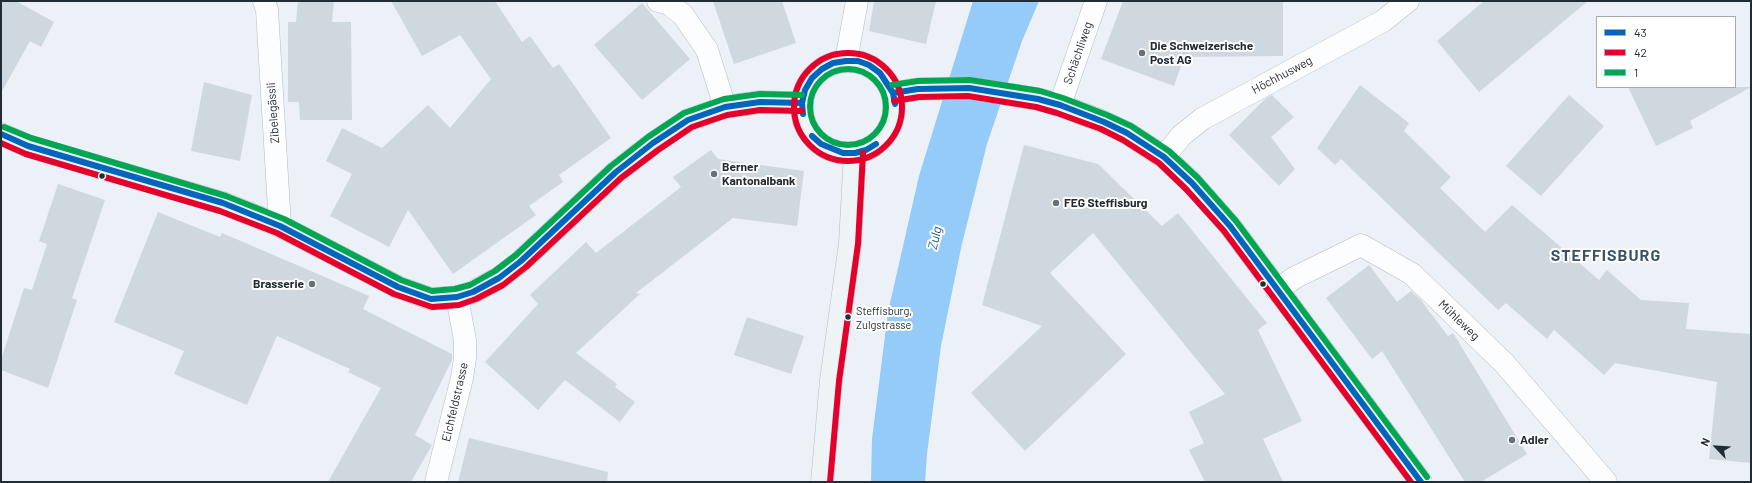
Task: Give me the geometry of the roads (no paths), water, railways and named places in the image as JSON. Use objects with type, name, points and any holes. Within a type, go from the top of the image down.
[{"type":"main road","points":[[846,61],[869,65],[887,82],[893,93],[894,116],[891,127],[876,144],[866,150],[855,153],[843,153],[832,150],[821,144],[812,136],[806,126],[802,102],[805,90],[812,78],[822,69],[833,63],[846,61]]},
{"type":"main road","points":[[893,93],[940,88],[988,90],[1038,99],[1093,117],[1127,133],[1164,157],[1192,183],[1230,226],[1421,482]]},
{"type":"main road","points":[[1,134],[28,146],[223,203],[280,226],[384,280],[417,295],[431,299],[457,297],[473,292],[499,278],[521,261],[616,172],[659,138],[688,120],[725,107],[760,102],[802,102]]},
{"type":"main road","points":[[822,482],[831,380],[850,243],[855,153]]},
{"type":"street","name":"Zibelegässli","points":[[264,1],[267,10],[280,226]]},
{"type":"street","points":[[658,1],[669,4],[683,15],[707,50],[725,107]]},
{"type":"street","points":[[846,61],[857,1]]},
{"type":"street","name":"Schächliweg","points":[[1060,105],[1096,1]]},
{"type":"street","name":"Höchhusweg","points":[[1164,157],[1181,136],[1202,119],[1383,21],[1408,1]]},
{"type":"street","name":"Mühleweg","points":[[1277,290],[1294,278],[1362,245],[1412,274],[1504,363],[1606,482]]},
{"type":"street","name":"Eichfeldstrasse","points":[[436,482],[462,378],[465,358],[465,340],[457,297]]},
{"type":"water","name":"Zulg","points":[[973,1],[1039,1],[1022,41],[987,144],[961,248],[941,346],[927,454],[925,482],[871,482],[872,439],[888,312],[919,176]]},
{"type":"place","name":"Die Schweizerische Post AG","points":[[1142,53]]},
{"type":"place","name":"Berner Kantonalbank","points":[[714,174]]},
{"type":"place","name":"FEG Steffisburg","points":[[1056,203]]},
{"type":"place","name":"Brasserie","points":[[312,284]]},
{"type":"place","name":"Steffisburg, Zulgstrasse","points":[[848,317]]},
{"type":"place","name":"Adler","points":[[1512,440]]},
{"type":"district","name":"STEFFISBURG","points":[[1606,256]]}]
